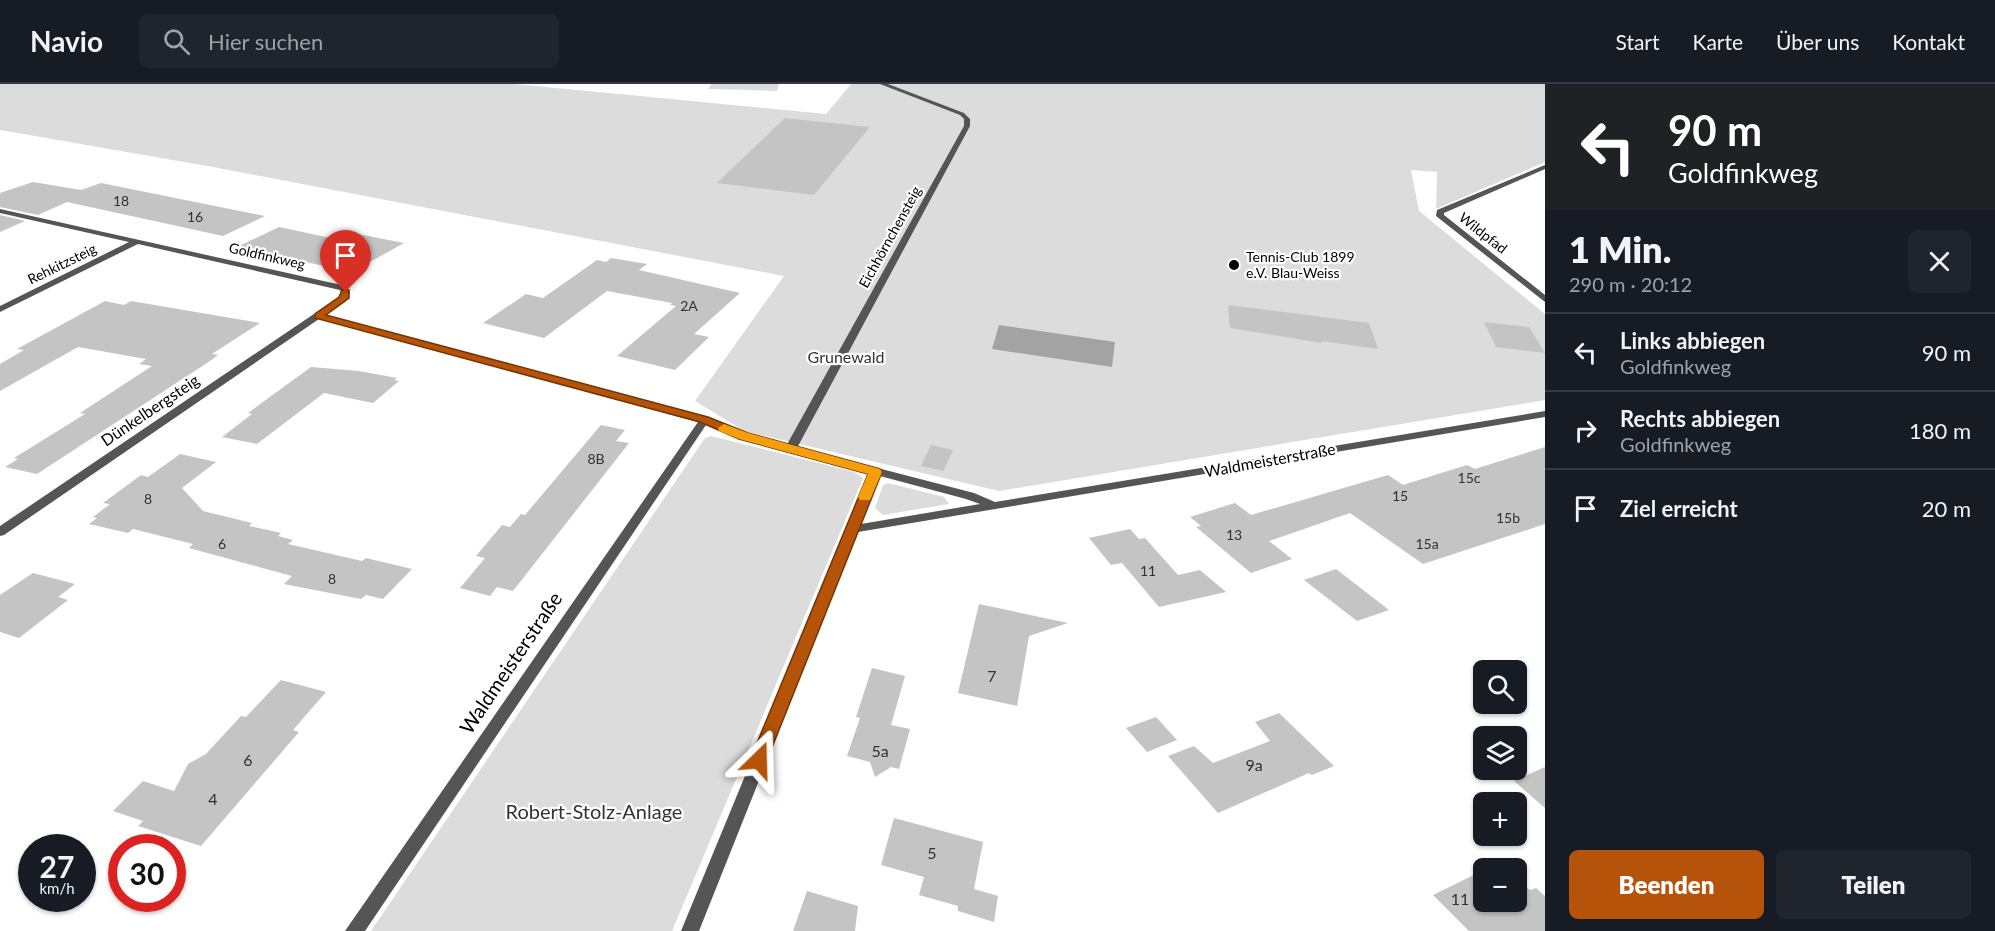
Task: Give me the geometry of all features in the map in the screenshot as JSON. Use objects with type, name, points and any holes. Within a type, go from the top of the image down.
[{"type":"street","name":"Eichhörnchensteig","points":[[791,448],[967,126],[968,119],[956,111],[884,84]]},
{"type":"street","name":"Wildpfad","points":[[1545,167],[1440,212],[1440,216],[1545,299]]},
{"type":"street","name":"Goldfinkweg","points":[[0,211],[343,288],[346,292],[344,298],[318,316]]},
{"type":"street","name":"Rehkitzsteig","points":[[0,309],[136,242]]},
{"type":"street","points":[[318,316],[704,420],[743,436],[970,496],[995,506]]},
{"type":"street","name":"Dünkelbergsteig","points":[[0,532],[318,316]]},
{"type":"street","name":"Waldmeisterstraße","points":[[852,529],[1545,414]]},
{"type":"street","name":"Waldmeisterstraße","points":[[354,931],[704,420]]},
{"type":"street","points":[[690,931],[876,472]]},
{"type":"green space","name":"Grunewald","points":[[0,84],[515,84],[826,114],[851,84],[1545,84],[1545,162],[1436,209],[1437,172],[1411,170],[1419,211],[1545,314],[1545,400],[999,491],[744,431],[695,401],[784,276],[213,167],[0,130]]},
{"type":"green space","points":[[711,84],[779,84],[777,91],[708,89]]},
{"type":"green space","name":"Robert-Stolz-Anlage","points":[[711,436],[854,472],[863,478],[672,931],[371,931],[705,438]]},
{"type":"green space","points":[[888,483],[944,497],[949,504],[883,515],[875,508],[883,485]]},
{"type":"shaded area","points":[[999,325],[1115,342],[1112,367],[992,349]]},
{"type":"building","points":[[785,118],[870,127],[814,195],[717,183]]},
{"type":"building","points":[[33,182],[81,190],[101,183],[265,216],[223,236],[67,202],[38,215],[0,207],[0,193]]},
{"type":"building","points":[[0,215],[25,221],[0,232]]},
{"type":"building","points":[[279,227],[345,241],[358,234],[404,243],[352,272],[237,247]]},
{"type":"building","points":[[611,258],[647,264],[639,270],[740,293],[694,334],[709,337],[675,370],[617,356],[676,306],[670,305],[672,303],[607,291],[544,338],[483,323],[526,294],[543,298],[597,260],[606,262]]},
{"type":"building","points":[[105,301],[124,305],[131,301],[260,323],[212,354],[218,355],[210,361],[37,474],[5,467],[18,459],[14,458],[85,414],[80,413],[152,366],[139,364],[146,359],[78,347],[0,391],[0,364],[24,350],[17,349]]},
{"type":"building","points":[[1228,305],[1369,323],[1378,349],[1321,341],[1322,343],[1230,328]]},
{"type":"building","points":[[1484,322],[1529,327],[1545,353],[1496,347]]},
{"type":"building","points":[[311,367],[359,371],[397,378],[394,380],[399,381],[373,403],[324,393],[257,444],[222,437],[252,414],[248,413]]},
{"type":"building","points":[[601,425],[625,430],[616,441],[629,443],[513,591],[497,587],[490,596],[460,588],[485,558],[476,556],[502,525],[510,527],[521,514],[525,515]]},
{"type":"building","points":[[931,445],[953,450],[943,471],[921,466]]},
{"type":"building","points":[[1545,447],[1545,524],[1423,564],[1350,513],[1269,541],[1292,559],[1251,573],[1196,527],[1201,526],[1190,517],[1235,503],[1251,515],[1388,475],[1403,485],[1467,465],[1475,469]]},
{"type":"building","points":[[180,454],[216,462],[182,488],[203,511],[252,523],[249,526],[281,533],[278,536],[293,540],[288,544],[362,561],[366,558],[412,569],[383,599],[366,595],[361,599],[284,584],[292,576],[189,548],[193,544],[133,529],[128,533],[89,524],[97,518],[93,517],[110,504],[103,503],[141,475],[148,477]]},
{"type":"building","points":[[1130,529],[1139,539],[1145,538],[1178,575],[1200,570],[1226,592],[1159,607],[1122,563],[1111,565],[1089,538]]},
{"type":"building","points":[[1336,569],[1389,610],[1357,621],[1304,580]]},
{"type":"building","points":[[33,573],[75,584],[58,597],[68,600],[19,638],[0,632],[0,595]]},
{"type":"building","points":[[979,604],[1068,623],[1029,636],[1017,706],[958,693]]},
{"type":"building","points":[[872,668],[905,676],[891,725],[910,729],[899,769],[891,767],[875,777],[870,762],[847,756],[860,718],[856,717]]},
{"type":"building","points":[[281,680],[326,692],[293,730],[299,732],[201,846],[186,841],[186,834],[163,834],[138,826],[143,821],[113,811],[143,781],[174,791],[188,764],[206,754],[241,716],[246,717]]},
{"type":"building","points":[[1279,713],[1334,766],[1312,775],[1309,773],[1218,813],[1168,756],[1194,746],[1213,763],[1270,741],[1255,722]]},
{"type":"building","points":[[1156,717],[1177,740],[1147,752],[1126,728]]},
{"type":"building","points":[[1545,767],[1545,808],[1514,781],[1527,780],[1527,775]]},
{"type":"building","points":[[894,818],[983,842],[974,889],[998,896],[994,922],[958,911],[958,906],[919,895],[924,877],[881,865]]},
{"type":"building","points":[[1473,875],[1473,912],[1527,912],[1527,888],[1530,890],[1536,888],[1545,896],[1545,931],[1469,931],[1433,895]]},
{"type":"building","points":[[807,891],[858,906],[855,931],[793,931]]},
{"type":"slow traffic","points":[[724,428],[743,436],[876,472],[865,497]]},
{"type":"place","name":"Tennis-Club 1899 e.V. Blau-Weiss","points":[[1234,265]]},
{"type":"route","points":[[346,292],[344,298],[318,316],[704,420],[743,436],[876,472],[759,760]]}]
